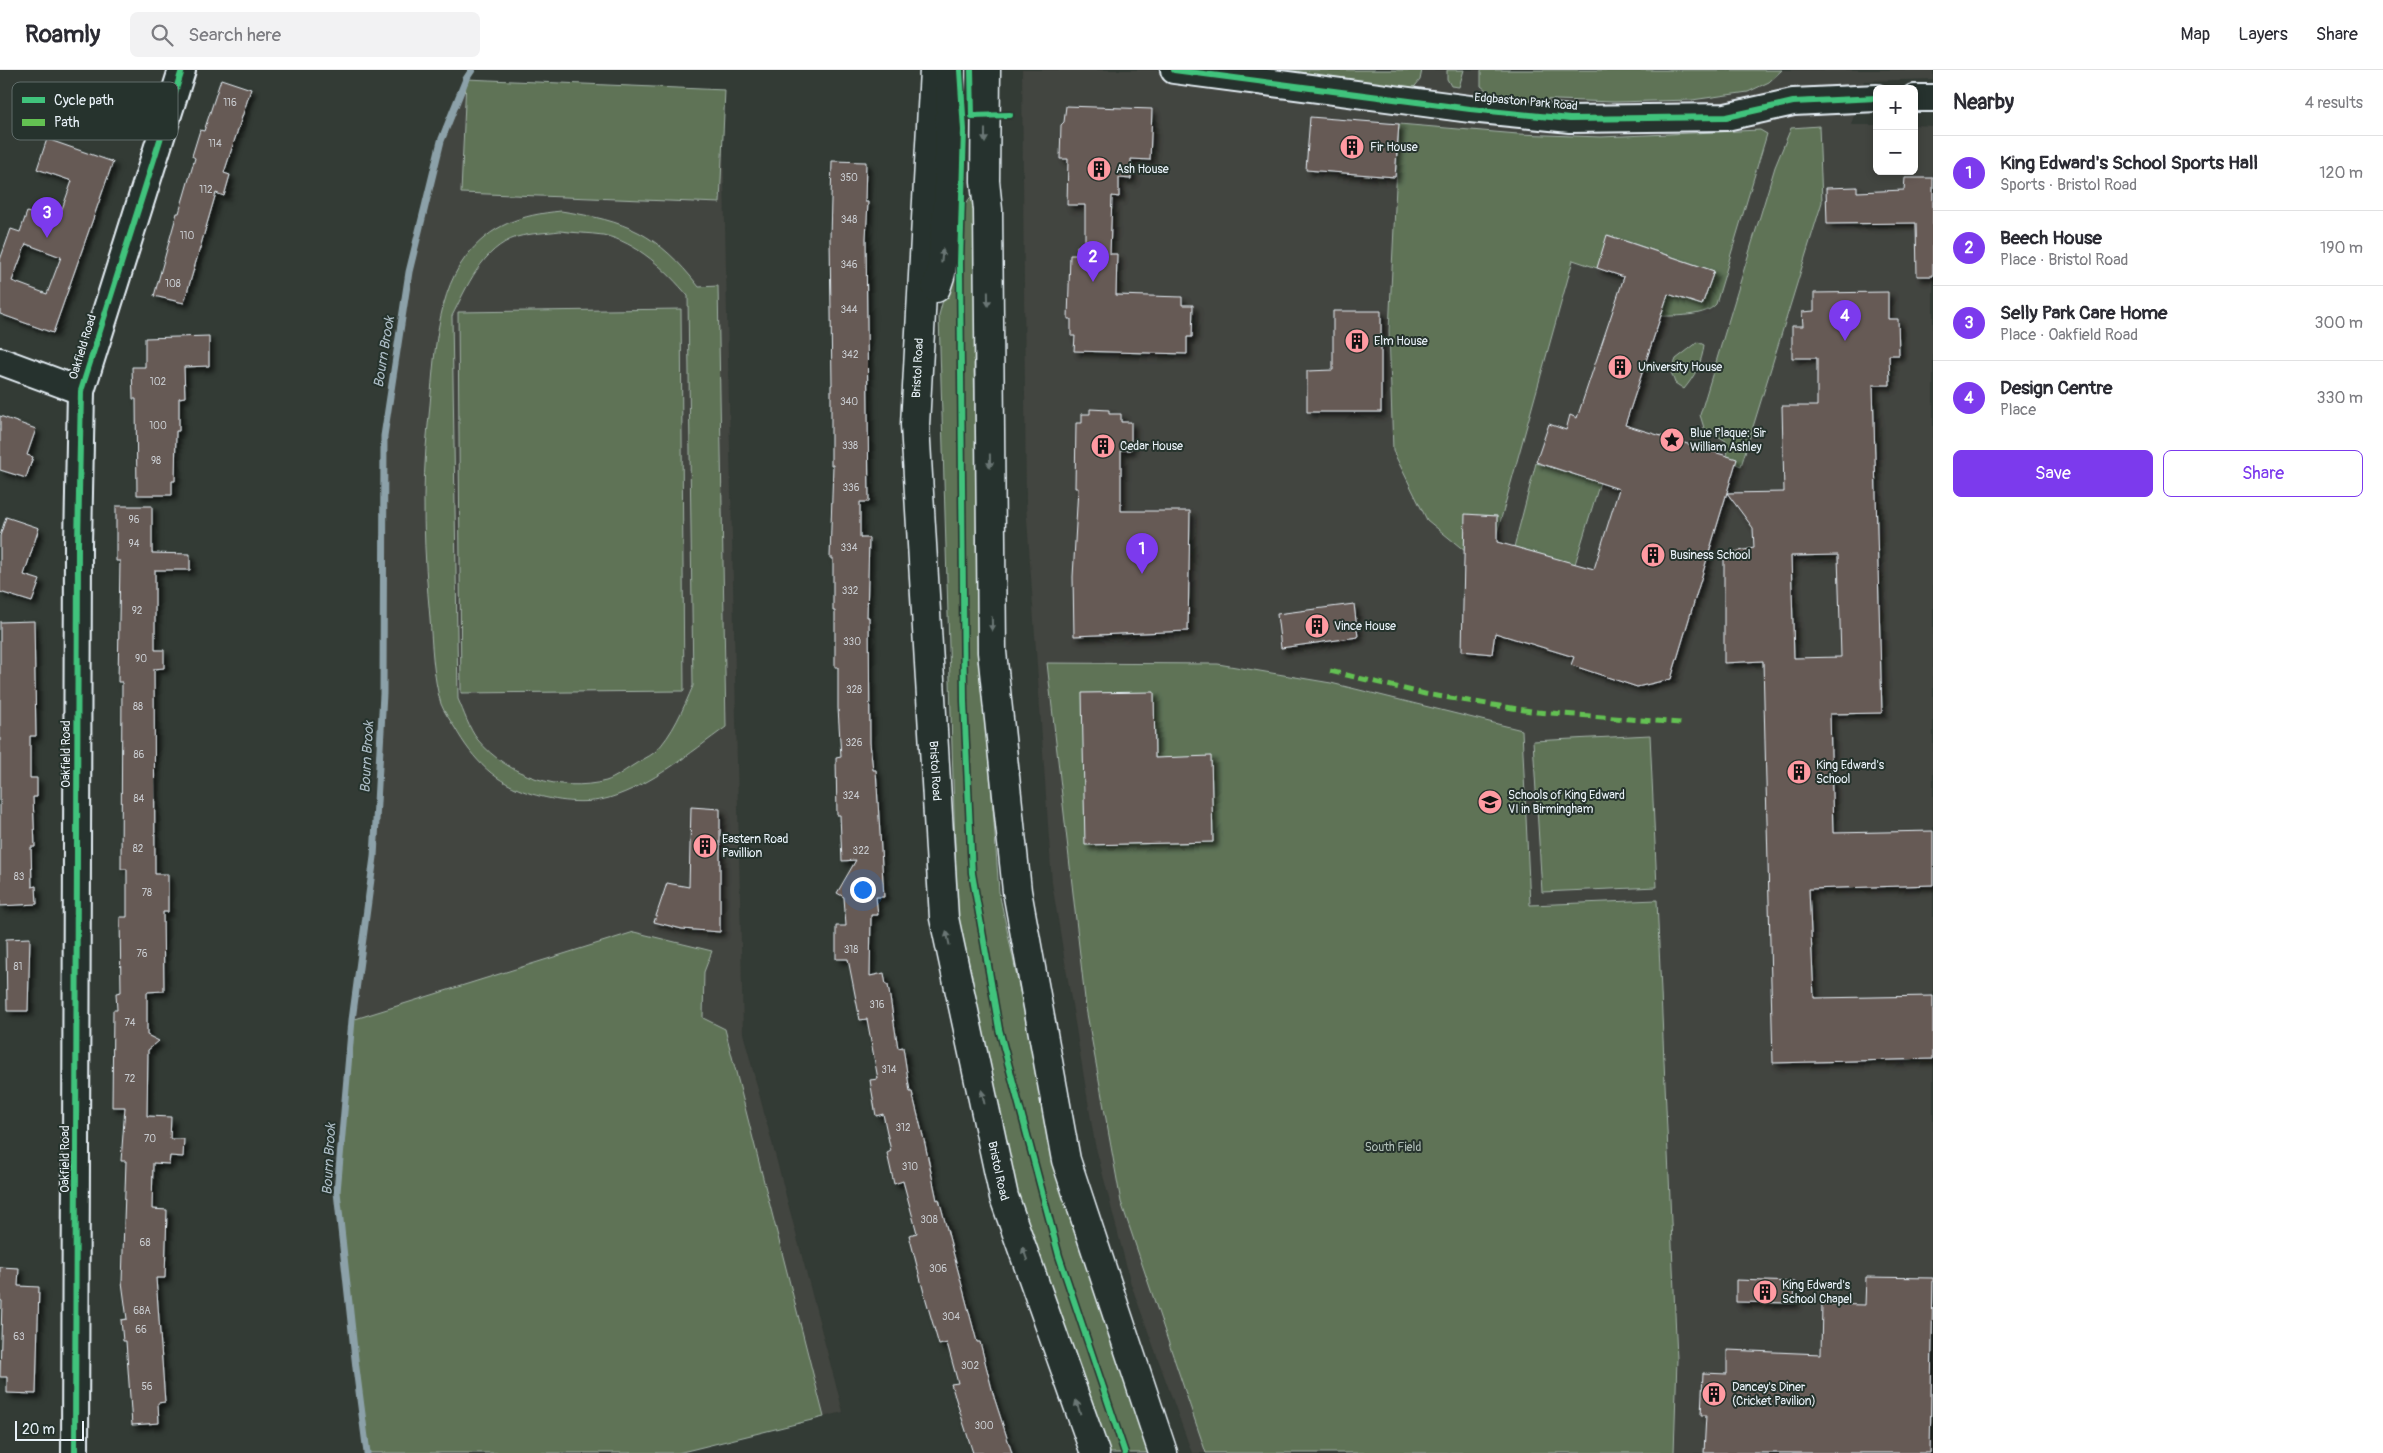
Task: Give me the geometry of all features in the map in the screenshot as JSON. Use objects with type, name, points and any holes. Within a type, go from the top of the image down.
[{"type":"highway","name":"Bristol Road","points":[[934,70],[915,425],[944,918],[1004,1197],[1095,1453]]},
{"type":"highway","points":[[920,336],[941,273],[948,202],[951,70]]},
{"type":"highway","points":[[986,70],[985,181],[988,210],[992,652],[1017,891],[1066,1160],[1163,1453]]},
{"type":"street","name":"Oakfield Road","points":[[178,83],[182,70]]},
{"type":"street","name":"Edgbaston Park Road","points":[[1174,70],[1470,109],[1570,118],[1726,117],[1793,102],[1873,98]]},
{"type":"street","points":[[1918,98],[1933,98]]},
{"type":"street","name":"Oakfield Road","points":[[75,1453],[78,544],[81,391],[160,140]]},
{"type":"street","points":[[0,361],[81,391]]},
{"type":"shaded area","name":"Schools of King Edward VI in Birmingham","points":[[1022,70],[1933,70],[1933,79],[1864,81],[1851,125],[1873,125],[1873,175],[1918,175],[1918,125],[1933,126],[1933,1453],[1192,1453],[1131,1284],[1095,1144],[1052,883],[1026,504]]},
{"type":"shaded area","points":[[466,79],[725,90],[723,133],[743,1033],[843,1412],[678,1453],[367,1453],[337,1192],[352,1020],[374,857],[383,694],[384,436],[409,272],[441,141]]},
{"type":"green space","points":[[1273,70],[1422,70],[1420,80],[1411,91]]},
{"type":"green space","points":[[1447,70],[1464,70],[1459,87],[1451,86],[1447,79]]},
{"type":"green space","points":[[1481,70],[1782,70],[1769,82],[1748,92],[1692,100],[1614,102],[1528,99],[1490,93],[1481,86]]},
{"type":"green space","points":[[466,79],[725,90],[720,203],[461,193]]},
{"type":"green space","points":[[1399,124],[1518,134],[1601,137],[1760,130],[1767,134],[1716,304],[1710,309],[1693,314],[1645,317],[1655,290],[1702,305],[1714,271],[1608,235],[1597,268],[1573,260],[1487,569],[1427,520],[1393,451],[1389,331]]},
{"type":"green space","points":[[1819,126],[1822,202],[1741,466],[1727,461],[1726,441],[1704,428],[1700,415],[1775,167],[1791,128]]},
{"type":"green space","points":[[972,195],[977,200],[974,372],[981,640],[999,892],[1055,1156],[1148,1453],[1107,1453],[1018,1197],[957,912],[939,315],[965,205]]},
{"type":"green space","points":[[561,211],[623,225],[639,232],[669,254],[699,287],[718,286],[726,727],[655,777],[609,798],[590,801],[551,799],[532,794],[507,784],[486,769],[462,740],[441,704],[432,650],[424,522],[425,473],[434,361],[441,316],[454,275],[475,246],[496,229],[508,223]],"holes":[[[560,231],[603,235],[628,244],[661,268],[688,296],[693,686],[672,729],[655,752],[609,780],[571,785],[553,783],[520,772],[490,753],[469,726],[458,699],[452,316],[470,281],[485,259],[494,250],[505,242],[517,237]]]},
{"type":"green space","points":[[681,309],[684,691],[461,693],[458,312]]},
{"type":"green space","points":[[1698,342],[1704,345],[1702,357],[1695,374],[1684,389],[1675,383],[1671,372],[1676,359]]},
{"type":"green space","points":[[1536,463],[1600,482],[1575,564],[1514,547]]},
{"type":"green space","name":"South Field","points":[[1047,663],[1218,664],[1331,683],[1522,730],[1530,905],[1657,900],[1677,1359],[1674,1453],[1206,1453],[1121,1202],[1086,1008]]},
{"type":"green space","points":[[1650,735],[1657,887],[1542,892],[1533,741]]},
{"type":"green space","points":[[634,932],[712,951],[704,972],[703,1018],[725,1029],[824,1417],[678,1453],[367,1453],[337,1192],[352,1020]]},
{"type":"building","points":[[221,79],[251,89],[224,173],[230,175],[224,196],[216,193],[184,303],[154,296],[177,213],[179,213],[195,158],[192,156],[200,130],[204,131]]},
{"type":"building","points":[[1066,106],[1152,109],[1150,160],[1131,159],[1131,179],[1119,178],[1119,197],[1112,196],[1110,254],[1117,254],[1116,295],[1182,297],[1182,305],[1193,305],[1192,337],[1187,337],[1187,354],[1074,351],[1075,336],[1071,336],[1071,319],[1068,319],[1070,255],[1077,255],[1077,246],[1085,247],[1085,205],[1067,205],[1068,159],[1060,159],[1061,125],[1064,122]]},
{"type":"building","name":"Fir House","points":[[1310,117],[1399,124],[1395,177],[1306,170]]},
{"type":"building","points":[[47,140],[113,162],[53,333],[0,314],[0,260],[11,229],[20,232],[27,212],[57,223],[72,181],[37,169]],"holes":[[[26,244],[61,257],[47,294],[12,281]]]},
{"type":"building","points":[[832,161],[866,162],[865,202],[868,202],[866,238],[869,502],[860,502],[860,538],[869,538],[867,617],[869,617],[870,743],[873,770],[876,770],[884,897],[876,897],[878,915],[871,915],[870,976],[884,973],[886,985],[888,985],[898,1048],[903,1047],[910,1092],[912,1092],[925,1144],[937,1200],[939,1199],[977,1342],[980,1342],[994,1397],[1012,1453],[973,1453],[951,1384],[958,1383],[947,1343],[939,1345],[909,1235],[917,1233],[903,1181],[894,1184],[887,1153],[891,1151],[883,1114],[876,1116],[870,1080],[878,1079],[867,1019],[860,1020],[848,959],[836,959],[836,926],[846,926],[844,897],[837,893],[856,860],[842,861],[840,815],[837,815],[836,758],[841,757],[838,667],[835,667],[833,558],[830,558],[833,465],[831,465],[830,238]]},
{"type":"building","points":[[1905,178],[1933,178],[1933,276],[1917,276],[1916,223],[1827,224],[1826,188],[1857,187],[1857,192],[1904,190]]},
{"type":"building","name":"Business School","points":[[1607,235],[1714,271],[1702,305],[1668,294],[1625,425],[1737,459],[1671,679],[1637,687],[1571,665],[1574,657],[1495,633],[1492,654],[1462,651],[1465,514],[1497,516],[1497,542],[1594,569],[1619,489],[1536,462],[1549,424],[1566,430],[1570,415],[1577,418],[1624,277],[1597,268]]},
{"type":"building","name":"King Edward's School","points":[[1888,292],[1888,319],[1898,319],[1899,355],[1889,355],[1890,385],[1873,385],[1882,713],[1830,714],[1833,833],[1933,831],[1933,885],[1809,889],[1814,998],[1933,996],[1933,1059],[1773,1063],[1763,661],[1724,663],[1724,554],[1754,548],[1753,528],[1727,493],[1784,492],[1782,406],[1817,406],[1817,358],[1792,358],[1792,326],[1803,326],[1802,312],[1814,311],[1814,293]],"holes":[[[1838,555],[1841,657],[1794,658],[1791,556]]]},
{"type":"building","name":"Elm House","points":[[1333,311],[1381,311],[1381,412],[1307,412],[1307,371],[1333,370]]},
{"type":"building","points":[[209,336],[209,366],[184,367],[185,397],[179,398],[179,431],[176,431],[175,481],[172,481],[172,495],[137,495],[136,399],[133,399],[132,367],[145,367],[145,338]]},
{"type":"building","points":[[1090,409],[1109,410],[1109,414],[1121,414],[1121,422],[1131,422],[1131,450],[1121,450],[1121,511],[1190,511],[1188,631],[1074,636],[1073,577],[1078,488],[1075,488],[1076,423],[1082,423],[1082,414],[1090,414]]},
{"type":"building","points":[[0,416],[36,429],[27,455],[33,457],[26,478],[0,470]]},
{"type":"building","points":[[116,506],[152,506],[152,553],[190,554],[190,570],[155,570],[155,650],[164,650],[164,668],[154,669],[155,874],[168,874],[168,912],[163,912],[164,991],[147,992],[147,1035],[159,1041],[148,1050],[147,1116],[171,1117],[170,1139],[184,1139],[183,1157],[170,1156],[169,1164],[153,1163],[152,1209],[167,1210],[165,1278],[156,1278],[165,1402],[158,1403],[159,1423],[132,1425],[126,1341],[123,1341],[121,1320],[127,1319],[122,1282],[126,1161],[121,1161],[125,1107],[112,1107],[113,1010],[117,1010],[116,993],[121,992],[120,917],[127,917],[127,869],[121,869],[122,682],[118,682],[120,561],[116,561]]},
{"type":"building","points":[[6,517],[39,528],[24,575],[40,580],[32,602],[0,592],[0,536]]},
{"type":"building","name":"Vince House","points":[[1354,604],[1358,637],[1281,648],[1277,614]]},
{"type":"building","points":[[34,621],[36,736],[30,736],[30,778],[37,778],[37,797],[33,797],[35,847],[31,847],[32,887],[36,886],[37,904],[0,906],[0,622]]},
{"type":"building","points":[[1154,692],[1155,758],[1211,756],[1213,842],[1085,845],[1082,693]]},
{"type":"building","name":"Eastern Road Pavillion","points":[[691,807],[720,809],[720,932],[682,929],[654,922],[667,883],[689,887]]},
{"type":"building","points":[[30,938],[28,1011],[7,1011],[6,939]]},
{"type":"building","points":[[0,1267],[19,1268],[18,1286],[39,1287],[36,1394],[7,1393],[7,1377],[0,1377],[2,1301],[0,1300]]},
{"type":"building","points":[[1866,1277],[1933,1278],[1930,1453],[1704,1453],[1706,1415],[1701,1415],[1703,1373],[1727,1374],[1727,1350],[1821,1354],[1822,1304],[1865,1305]]},
{"type":"building","name":"King Edward's School Chapel","points":[[1736,1280],[1795,1282],[1794,1303],[1736,1302]]},
{"type":"waterway","name":"Bourn Brook","points":[[367,1453],[337,1192],[352,1020],[374,857],[383,694],[384,436],[409,272],[441,141],[466,79],[472,70]]},
{"type":"marked path","points":[[1330,671],[1425,694],[1537,712],[1681,723]]},
{"type":"cycle path","points":[[178,83],[182,70]]},
{"type":"cycle path","points":[[960,70],[964,130],[960,263],[964,701],[972,873],[999,1029],[1059,1256],[1125,1453]]},
{"type":"cycle path","points":[[971,70],[972,116],[1010,115]]},
{"type":"cycle path","points":[[1174,70],[1470,109],[1570,119],[1726,117],[1793,102],[1873,98]]},
{"type":"cycle path","points":[[75,1453],[78,544],[81,391],[160,140]]},
{"type":"place","name":"Fir House","points":[[1352,147]]},
{"type":"place","name":"Ash House","points":[[1099,169]]},
{"type":"place","name":"Selly Park Care Home","points":[[47,238]]},
{"type":"place","name":"Beech House","points":[[1093,282]]},
{"type":"place","name":"Elm House","points":[[1357,341]]},
{"type":"place","name":"Design Centre","points":[[1845,341]]},
{"type":"place","name":"University House","points":[[1620,367]]},
{"type":"place","name":"Blue Plaque: Sir William Ashley","points":[[1672,440]]},
{"type":"place","name":"Cedar House","points":[[1103,446]]},
{"type":"place","name":"Business School","points":[[1653,555]]},
{"type":"place","name":"King Edward's School Sports Hall","points":[[1142,574]]},
{"type":"place","name":"Vince House","points":[[1317,626]]},
{"type":"place","name":"King Edward's School","points":[[1799,772]]},
{"type":"place","name":"Schools of King Edward VI in Birmingham","points":[[1490,802]]},
{"type":"place","name":"Eastern Road Pavillion","points":[[705,846]]},
{"type":"place","name":"King Edward's School Chapel","points":[[1765,1292]]},
{"type":"place","name":"Dancey's Diner (Cricket Pavilion)","points":[[1714,1394]]}]
